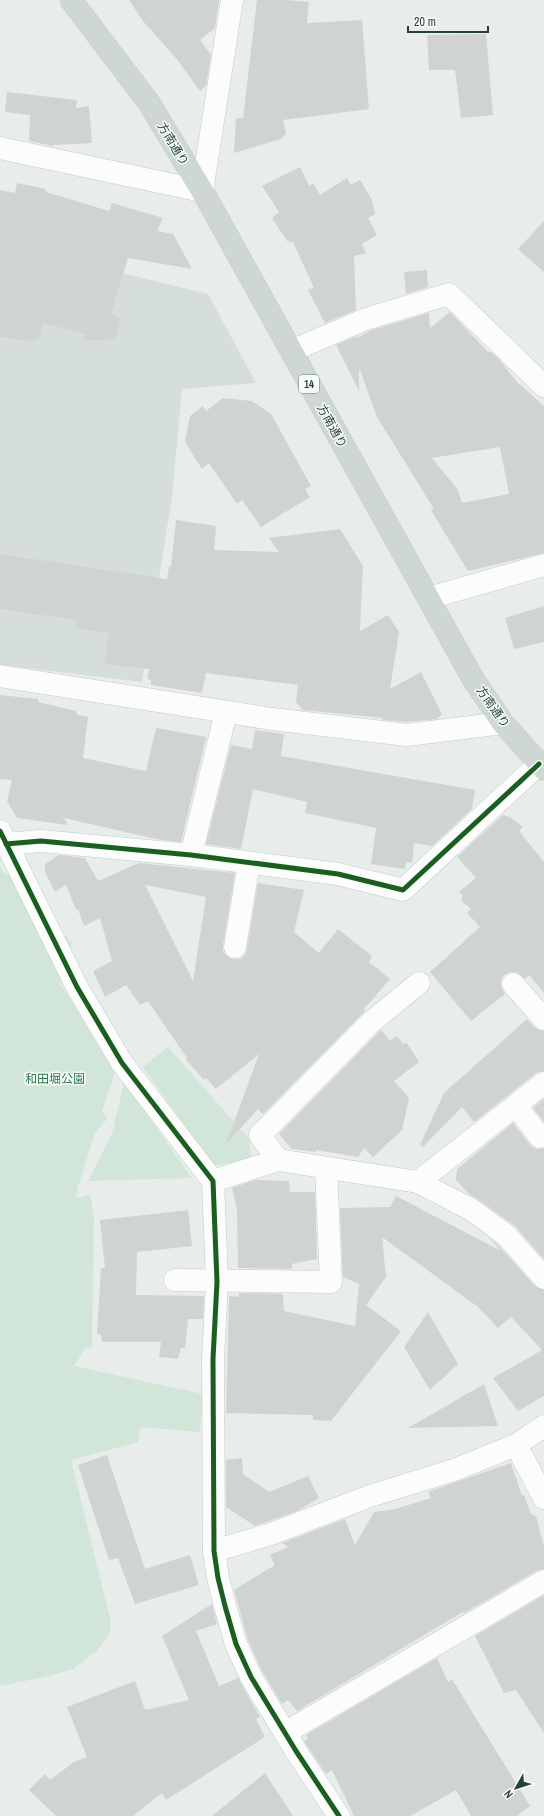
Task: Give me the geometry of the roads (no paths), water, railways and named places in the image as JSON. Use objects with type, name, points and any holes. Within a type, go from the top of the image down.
[{"type":"main road","name":"方南通り","points":[[71,0],[149,103],[202,191],[473,678],[503,722],[542,767]]},
{"type":"street","points":[[0,148],[202,191],[232,0]]},
{"type":"street","points":[[291,351],[366,319],[449,294],[544,386]]},
{"type":"street","points":[[429,598],[544,565]]},
{"type":"street","points":[[0,676],[226,712],[407,735],[503,722]]},
{"type":"street","points":[[191,855],[226,712]]},
{"type":"street","points":[[3,837],[191,855],[338,874],[403,890],[542,767]]},
{"type":"street","points":[[3,837],[77,987],[122,1062],[213,1181],[217,1282],[213,1359],[214,1551],[218,1578],[236,1644],[251,1677],[264,1701],[339,1816]]},
{"type":"street","points":[[235,947],[249,863]]},
{"type":"street","points":[[278,1160],[260,1135],[370,1024],[419,983]]},
{"type":"street","points":[[513,984],[544,1019]]},
{"type":"street","points":[[418,1182],[516,1106],[544,1082]]},
{"type":"street","points":[[516,1106],[540,1137]]},
{"type":"street","points":[[213,1181],[278,1160],[418,1182],[472,1210],[507,1236],[544,1278]]},
{"type":"street","points":[[175,1280],[217,1282],[331,1282],[326,1168]]},
{"type":"street","points":[[214,1551],[271,1534],[370,1496],[454,1470],[516,1445],[544,1426]]},
{"type":"street","points":[[516,1445],[544,1498]]},
{"type":"street","points":[[285,1733],[544,1581]]},
{"type":"park label","name":"和田堀公園","points":[[55,1079]]}]
